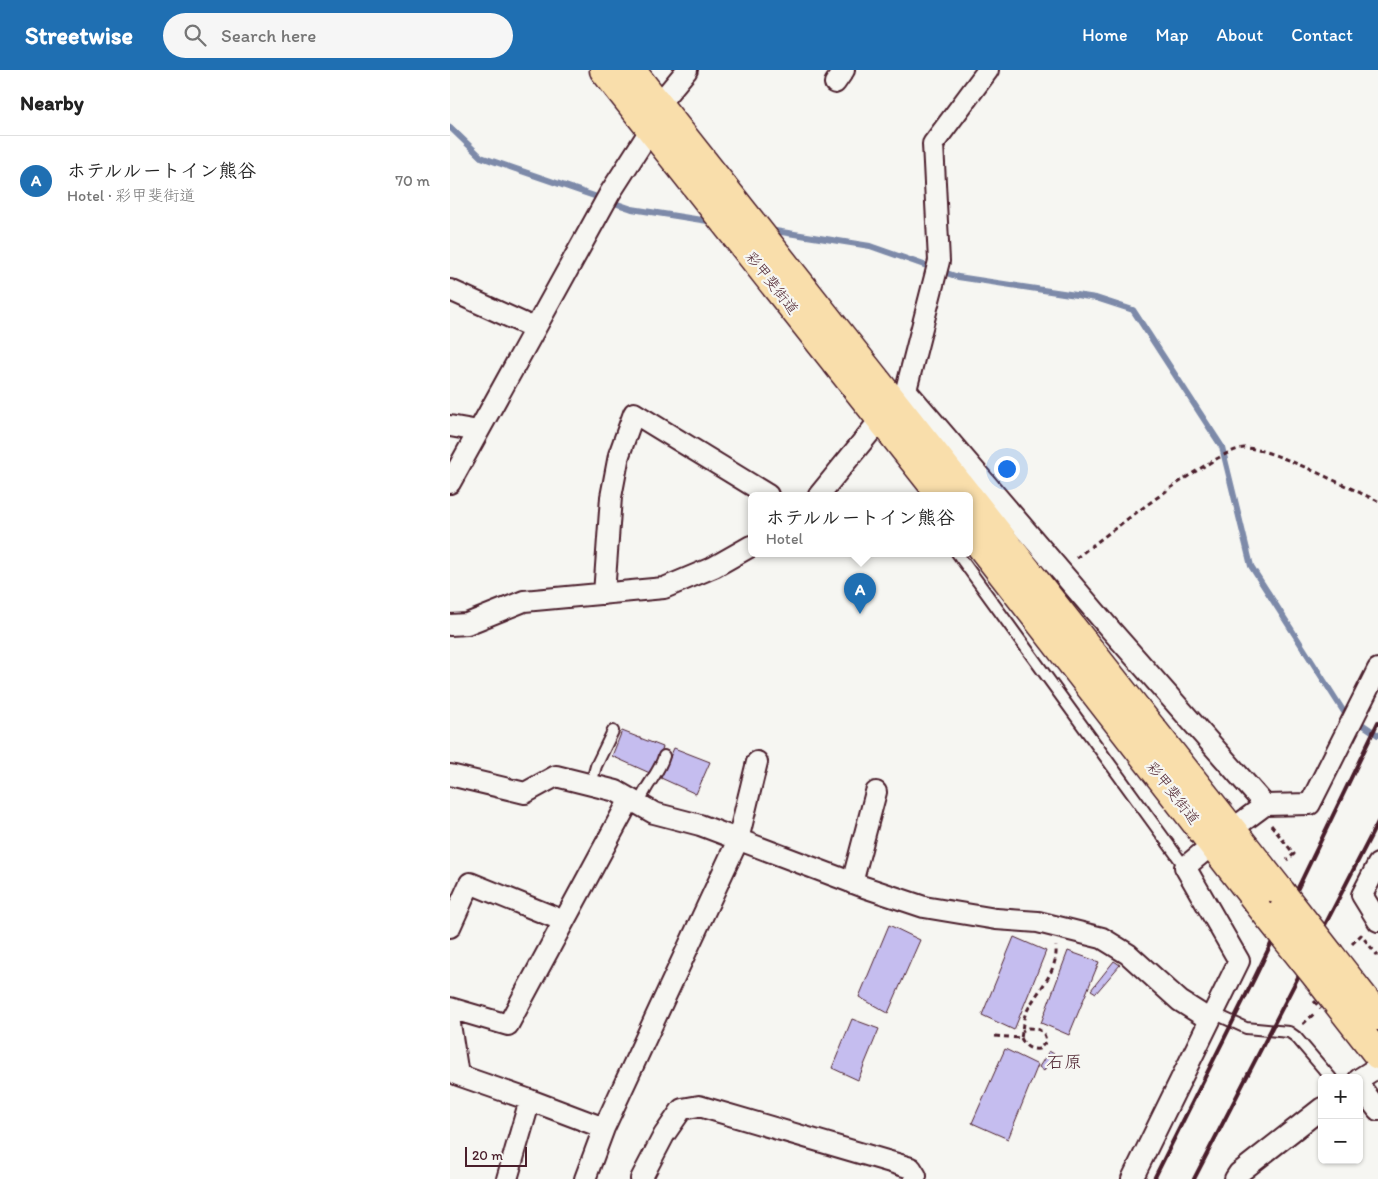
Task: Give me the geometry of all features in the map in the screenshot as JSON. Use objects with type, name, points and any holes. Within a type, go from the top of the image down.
[{"type":"highway","name":"彩甲斐街道","points":[[604,70],[655,117],[965,492]]},
{"type":"highway","name":"彩甲斐街道","points":[[631,70],[655,117]]},
{"type":"highway","name":"彩甲斐街道","points":[[893,404],[936,492]]},
{"type":"highway","name":"彩甲斐街道","points":[[973,502],[1378,1016]]},
{"type":"highway","name":"彩甲斐街道","points":[[973,536],[1270,917],[1332,960],[1367,1073]]},
{"type":"street","points":[[450,483],[610,193],[655,117],[687,70]]},
{"type":"street","points":[[821,492],[893,404],[938,261],[933,144],[988,70]]},
{"type":"street","points":[[450,290],[534,328]]},
{"type":"street","points":[[893,404],[1060,570],[1266,812]]},
{"type":"street","points":[[604,594],[611,497],[619,455],[634,413],[763,492]]},
{"type":"street","points":[[450,426],[478,431]]},
{"type":"street","points":[[450,625],[467,624],[524,601],[664,588],[714,567],[748,548]]},
{"type":"street","points":[[1242,822],[1266,812],[1310,804],[1378,669]]},
{"type":"street","points":[[585,1179],[604,1128],[738,840],[757,762]]},
{"type":"street","points":[[450,774],[525,793],[556,776],[591,784],[616,791],[654,813],[700,825],[852,883],[924,906],[996,918],[1038,922],[1102,938],[1128,954],[1180,1001],[1212,1016]]},
{"type":"street","points":[[852,883],[876,792]]},
{"type":"street","points":[[450,1008],[508,1024],[564,921],[634,801]]},
{"type":"street","points":[[1132,1179],[1239,961],[1185,867],[1202,853]]},
{"type":"street","points":[[1378,864],[1362,895],[1378,922]]},
{"type":"street","points":[[450,926],[470,883],[564,921]]},
{"type":"street","points":[[450,1024],[458,1075],[604,1128]]},
{"type":"street","points":[[1367,1073],[1378,1110]]},
{"type":"street","points":[[507,1179],[530,1100]]},
{"type":"street","points":[[641,1179],[664,1135],[682,1109],[699,1106],[912,1168],[916,1176],[915,1179]]},
{"type":"street","points":[[1236,1179],[1239,1174],[1318,1111]]},
{"type":"lane","points":[[961,557],[1185,867]]},
{"type":"lane","points":[[591,784],[596,766],[613,731]]},
{"type":"lane","points":[[634,801],[656,776],[664,756]]},
{"type":"lane","points":[[1212,1016],[1246,1028],[1289,1032],[1296,1037],[1328,1074]]},
{"type":"path","points":[[1060,570],[1208,464],[1243,448],[1267,452],[1378,502]]},
{"type":"path","points":[[1266,812],[1294,854],[1282,864]]},
{"type":"path","points":[[1022,1031],[1028,1028],[1044,1032],[1046,1042],[1039,1049],[1030,1049],[1026,1047],[1021,1038],[1022,1031],[1026,1011],[1042,990],[1054,964],[1056,951],[1053,926]]},
{"type":"path","points":[[1332,960],[1361,935],[1378,956]]},
{"type":"path","points":[[995,1036],[1021,1038]]},
{"type":"building","points":[[622,731],[663,747],[652,774],[612,756]]},
{"type":"building","points":[[674,748],[710,762],[696,794],[661,778]]},
{"type":"building","points":[[889,925],[920,940],[888,1013],[859,997]]},
{"type":"building","points":[[1014,937],[1046,951],[1014,1030],[982,1015]]},
{"type":"building","points":[[1068,951],[1099,962],[1069,1035],[1041,1023]]},
{"type":"building","points":[[1114,961],[1120,965],[1096,993],[1091,990]]},
{"type":"building","points":[[852,1019],[879,1029],[858,1080],[832,1068]]},
{"type":"building","points":[[1005,1049],[1038,1065],[1008,1139],[972,1123]]},
{"type":"building","points":[[1049,1051],[1054,1054],[1044,1071],[1039,1067]]},
{"type":"waterway","points":[[450,127],[481,157],[632,209],[714,222]]},
{"type":"waterway","points":[[769,230],[870,246],[958,277],[1096,298],[1133,310],[1222,447],[1251,566],[1344,712],[1378,735]]},
{"type":"railway","points":[[1154,1179],[1255,977],[1378,722]]},
{"type":"railway","points":[[1194,1179],[1378,822]]},
{"type":"place","name":"ホテルルートイン熊谷","points":[[860,614]]},
{"type":"district","name":"石原","points":[[1064,1062]]}]
